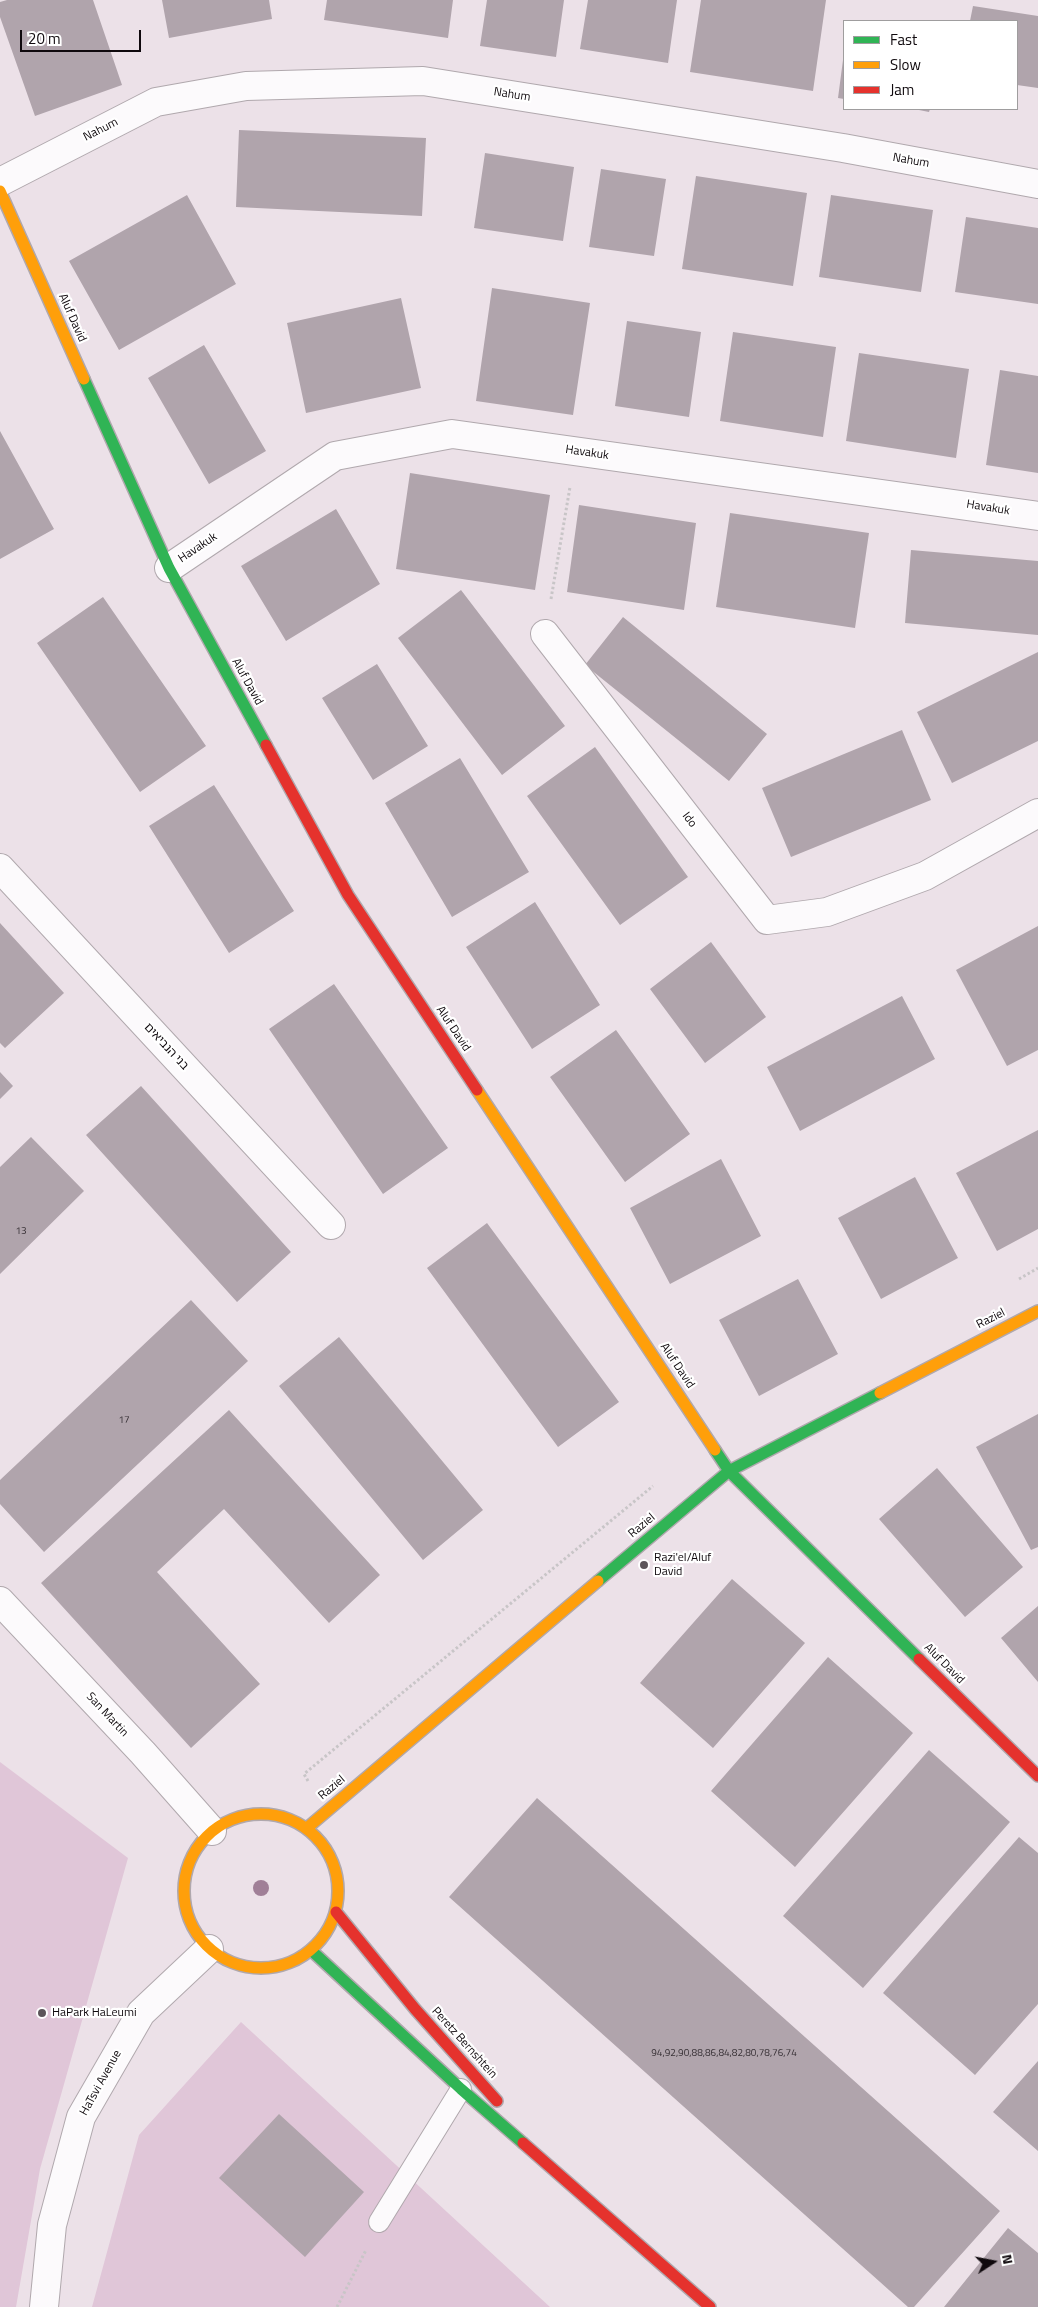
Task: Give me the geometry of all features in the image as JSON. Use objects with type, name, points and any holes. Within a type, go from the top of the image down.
[{"type":"street","name":"Nahum","points":[[0,182],[156,102],[246,86],[423,81],[843,148],[1038,184]]},
{"type":"street","name":"Aluf David","points":[[0,191],[169,568],[348,896],[729,1471],[1038,1776]]},
{"type":"street","name":"Havakuk","points":[[169,568],[335,456],[452,434],[1038,516]]},
{"type":"street","name":"Ido","points":[[545,634],[767,920],[827,912],[925,876],[1038,813]]},
{"type":"street","name":"בני הנביאים","points":[[0,868],[332,1225]]},
{"type":"street","name":"Raziel","points":[[307,1828],[729,1471],[1038,1311]]},
{"type":"street","name":"San Martin","points":[[0,1601],[143,1753],[212,1831]]},
{"type":"street","points":[[259,1814],[284,1817],[307,1828],[323,1845],[335,1865],[338,1888],[336,1912],[327,1933],[312,1951],[293,1963],[271,1969],[248,1968],[227,1961],[209,1949],[193,1928],[184,1903],[185,1876],[195,1851],[212,1831],[234,1818],[259,1814]]},
{"type":"street","name":"Peretz Bernshtein","points":[[336,1912],[415,2009],[576,2190]]},
{"type":"street","name":"HaTsvi Avenue","points":[[44,2307],[52,2225],[81,2117],[141,2013],[209,1949]]},
{"type":"street","name":"Peretz Bernshtein","points":[[312,1951],[461,2089],[710,2307]]},
{"type":"lane","points":[[379,2222],[461,2089]]},
{"type":"path","points":[[545,634],[576,451]]},
{"type":"path","points":[[304,1774],[655,1484]]},
{"type":"path","points":[[337,2307],[379,2222]]},
{"type":"shaded area","name":"HaPark HaLeumi","points":[[0,1762],[128,1858],[40,2169],[16,2307],[0,2307]]},
{"type":"shaded area","points":[[241,2022],[550,2307],[92,2307],[139,2135]]},
{"type":"building","points":[[7,0],[93,0],[122,85],[35,116],[0,17],[0,2]]},
{"type":"building","points":[[162,0],[269,0],[272,19],[169,38]]},
{"type":"building","points":[[327,0],[453,0],[448,38],[324,20]]},
{"type":"building","points":[[487,0],[564,0],[556,57],[480,46]]},
{"type":"building","points":[[588,0],[677,0],[668,63],[580,49]]},
{"type":"building","points":[[701,0],[826,0],[813,91],[690,72]]},
{"type":"building","points":[[973,6],[1038,16],[1038,88],[1018,85],[1018,20],[970,20]]},
{"type":"building","points":[[843,60],[843,99],[838,98]]},
{"type":"building","points":[[239,130],[426,138],[422,216],[236,207]]},
{"type":"building","points":[[485,153],[574,167],[563,241],[474,228]]},
{"type":"building","points":[[601,169],[666,179],[654,256],[589,247]]},
{"type":"building","points":[[696,176],[807,193],[793,286],[682,269]]},
{"type":"building","points":[[187,195],[236,284],[119,350],[69,261]]},
{"type":"building","points":[[831,195],[933,210],[921,292],[819,277]]},
{"type":"building","points":[[966,217],[1038,228],[1038,304],[955,292]]},
{"type":"building","points":[[492,288],[590,303],[573,415],[476,401]]},
{"type":"building","points":[[401,298],[421,388],[306,413],[287,323]]},
{"type":"building","points":[[627,321],[701,332],[689,417],[615,406]]},
{"type":"building","points":[[733,332],[836,347],[823,437],[720,421]]},
{"type":"building","points":[[204,345],[266,451],[209,484],[148,378]]},
{"type":"building","points":[[859,353],[969,369],[956,458],[846,441]]},
{"type":"building","points":[[1000,370],[1038,376],[1038,473],[986,465]]},
{"type":"building","points":[[0,431],[54,529],[0,559]]},
{"type":"building","points":[[410,473],[550,495],[535,590],[396,569]]},
{"type":"building","points":[[579,505],[696,523],[684,610],[567,592]]},
{"type":"building","points":[[336,509],[380,584],[286,641],[241,566]]},
{"type":"building","points":[[730,513],[869,533],[855,628],[716,607]]},
{"type":"building","points":[[911,550],[1038,561],[1038,635],[905,623]]},
{"type":"building","points":[[461,590],[565,726],[502,775],[398,638]]},
{"type":"building","points":[[103,597],[206,746],[140,792],[37,643]]},
{"type":"building","points":[[623,617],[767,734],[729,781],[585,665]]},
{"type":"building","points":[[1038,652],[1038,741],[952,783],[917,712]]},
{"type":"building","points":[[377,664],[428,746],[373,780],[322,698]]},
{"type":"building","points":[[902,730],[931,800],[791,857],[762,788]]},
{"type":"building","points":[[595,747],[688,877],[620,925],[527,796]]},
{"type":"building","points":[[460,758],[529,872],[452,917],[385,803]]},
{"type":"building","points":[[214,785],[294,911],[229,953],[149,826]]},
{"type":"building","points":[[535,902],[600,1005],[532,1049],[466,947]]},
{"type":"building","points":[[0,923],[64,993],[5,1048],[0,1043]]},
{"type":"building","points":[[1038,926],[1038,1050],[1007,1066],[956,970]]},
{"type":"building","points":[[711,942],[766,1017],[705,1063],[650,989]]},
{"type":"building","points":[[334,984],[448,1148],[383,1194],[269,1029]]},
{"type":"building","points":[[902,996],[935,1059],[800,1131],[767,1067]]},
{"type":"building","points":[[616,1030],[690,1134],[625,1182],[550,1077]]},
{"type":"building","points":[[0,1072],[13,1086],[0,1099]]},
{"type":"building","points":[[141,1086],[291,1252],[237,1302],[86,1135]]},
{"type":"building","points":[[1038,1130],[1038,1229],[997,1251],[956,1173]]},
{"type":"building","points":[[31,1137],[84,1191],[0,1274],[0,1167]]},
{"type":"building","points":[[721,1159],[761,1236],[670,1284],[630,1208]]},
{"type":"building","points":[[915,1177],[958,1258],[881,1299],[838,1218]]},
{"type":"building","points":[[487,1223],[619,1402],[558,1447],[427,1268]]},
{"type":"building","points":[[798,1279],[838,1354],[759,1396],[719,1320]]},
{"type":"building","points":[[191,1300],[248,1361],[44,1552],[0,1504],[0,1480]]},
{"type":"building","points":[[339,1337],[483,1510],[423,1560],[279,1386]]},
{"type":"building","points":[[229,1410],[380,1575],[329,1623],[224,1509],[157,1572],[260,1684],[191,1748],[41,1583]]},
{"type":"building","points":[[1038,1414],[1038,1547],[1031,1550],[976,1447]]},
{"type":"building","points":[[937,1468],[1023,1567],[965,1617],[879,1519]]},
{"type":"building","points":[[732,1579],[805,1643],[713,1748],[640,1683]]},
{"type":"building","points":[[1038,1606],[1038,1682],[1001,1638]]},
{"type":"building","points":[[828,1657],[913,1733],[795,1867],[711,1791]]},
{"type":"building","points":[[929,1750],[1010,1822],[863,1988],[783,1916]]},
{"type":"building","points":[[537,1798],[1000,2211],[914,2307],[908,2307],[449,1897]]},
{"type":"building","points":[[1019,1837],[1038,1853],[1038,2004],[975,2075],[883,1993]]},
{"type":"building","points":[[1038,2061],[1038,2151],[993,2112]]},
{"type":"building","points":[[279,2114],[364,2192],[305,2257],[219,2178]]},
{"type":"building","points":[[1008,2228],[1038,2253],[1038,2307],[944,2307]]},
{"type":"traffic: fast","points":[[84,379],[169,568],[266,745]]},
{"type":"traffic: fast","points":[[598,1581],[729,1471],[880,1393]]},
{"type":"traffic: fast","points":[[715,1450],[729,1471],[919,1659]]},
{"type":"traffic: fast","points":[[312,1951],[461,2089],[523,2143]]},
{"type":"traffic: slow","points":[[0,191],[84,379]]},
{"type":"traffic: slow","points":[[477,1090],[715,1450]]},
{"type":"traffic: slow","points":[[880,1393],[1038,1311]]},
{"type":"traffic: slow","points":[[307,1828],[598,1581]]},
{"type":"traffic: slow","points":[[261,1814],[276,1815],[290,1820],[316,1836],[332,1862],[337,1876],[338,1891],[337,1906],[332,1920],[316,1946],[290,1962],[276,1967],[261,1968],[246,1967],[232,1962],[206,1946],[190,1920],[185,1906],[184,1891],[185,1876],[190,1862],[206,1836],[232,1820],[246,1815],[261,1814]]},
{"type":"traffic: jam","points":[[266,745],[348,895],[477,1090]]},
{"type":"traffic: jam","points":[[919,1659],[1038,1776]]},
{"type":"traffic: jam","points":[[336,1912],[415,2009],[497,2101]]},
{"type":"traffic: jam","points":[[523,2143],[710,2307]]},
{"type":"place","name":"Razi'el/Aluf David","points":[[644,1565]]},
{"type":"place","name":"HaPark HaLeumi","points":[[42,2013]]}]
